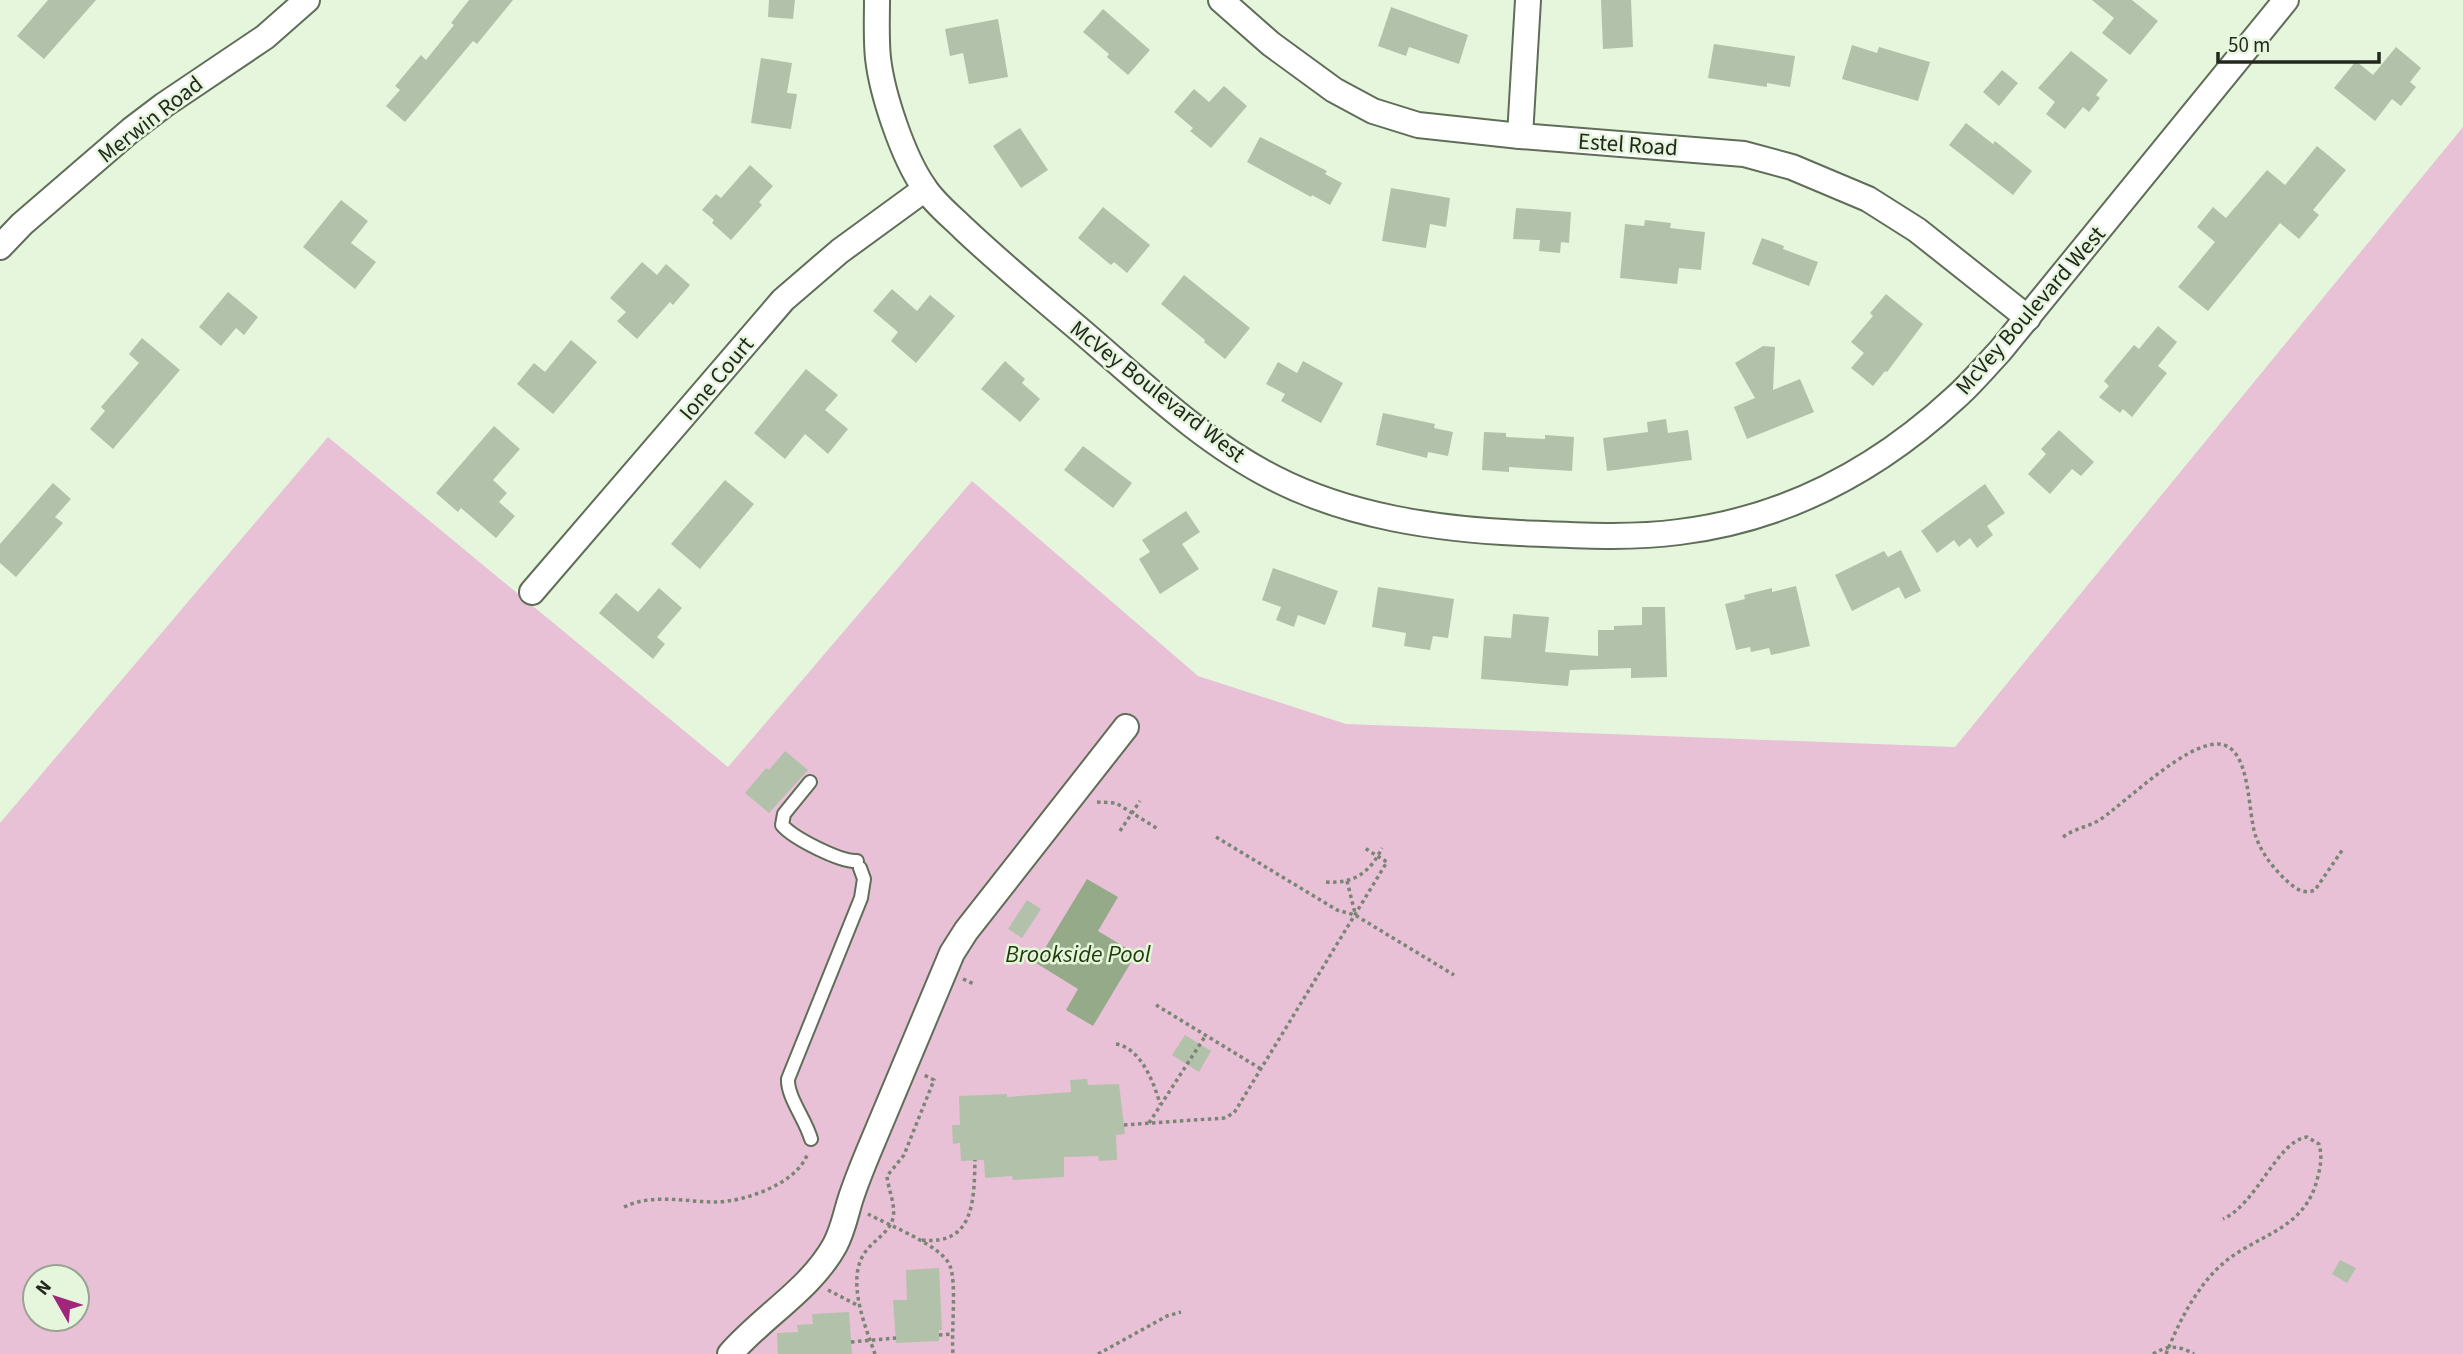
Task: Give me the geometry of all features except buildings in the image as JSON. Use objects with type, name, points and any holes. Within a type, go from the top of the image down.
[{"type":"street","name":"Merwin Road","points":[[0,247],[22,224],[131,130],[265,37],[307,0]]},
{"type":"street","name":"McVey Boulevard West","points":[[877,0],[878,60],[888,102],[907,157],[925,189],[996,260],[1176,412],[1230,452],[1275,478],[1328,501],[1433,526],[1611,537],[1680,532],[1774,512],[1857,472],[1905,440],[1956,397],[2028,318],[2275,4]]},
{"type":"street","name":"Estel Road","points":[[1221,0],[1271,44],[1334,90],[1373,111],[1418,125],[1744,154],[1792,167],[1868,199],[1917,230],[2028,318]]},
{"type":"street","points":[[1520,136],[1528,0]]},
{"type":"street","name":"Ione Court","points":[[532,593],[783,300],[840,251],[925,189]]},
{"type":"street","points":[[730,1354],[812,1277],[836,1244],[867,1153],[958,944],[1126,727]]},
{"type":"lane","points":[[810,782],[784,814],[782,825],[791,833],[858,865],[863,879],[860,898],[788,1079],[790,1093],[804,1118],[811,1139]]},
{"type":"path","points":[[2063,837],[2075,828],[2101,819],[2188,755],[2220,744],[2232,750],[2241,761],[2252,824],[2259,845],[2292,886],[2304,892],[2315,890],[2343,849]]},
{"type":"path","points":[[1091,805],[1109,801],[1158,829]]},
{"type":"path","points":[[1120,831],[1140,801]]},
{"type":"path","points":[[1216,837],[1337,910],[1355,915],[1454,975]]},
{"type":"path","points":[[1124,1125],[1229,1117],[1238,1108],[1387,862],[1363,848]]},
{"type":"path","points":[[1326,882],[1347,881],[1361,875],[1378,857],[1382,848]]},
{"type":"path","points":[[1347,881],[1355,915]]},
{"type":"path","points":[[963,970],[960,977],[974,984]]},
{"type":"path","points":[[1156,1005],[1261,1069]]},
{"type":"path","points":[[1149,1123],[1206,1035]]},
{"type":"path","points":[[1116,1044],[1123,1045],[1140,1062],[1153,1085],[1160,1106]]},
{"type":"path","points":[[875,1354],[860,1307],[856,1279],[858,1266],[865,1252],[890,1226],[894,1210],[887,1176],[904,1155],[934,1080],[916,1072]]},
{"type":"path","points":[[2166,1354],[2185,1311],[2214,1271],[2233,1256],[2293,1220],[2304,1210],[2318,1180],[2321,1156],[2319,1144],[2311,1137],[2293,1142],[2244,1205],[2223,1219]]},
{"type":"path","points":[[624,1207],[647,1199],[721,1202],[780,1185],[802,1166],[811,1139]]},
{"type":"path","points":[[914,1238],[928,1241],[943,1239],[965,1223],[973,1206],[975,1160]]},
{"type":"path","points":[[849,1204],[938,1250],[950,1266],[954,1354]]},
{"type":"path","points":[[812,1277],[827,1289],[860,1307]]},
{"type":"path","points":[[1098,1354],[1167,1316],[1181,1312]]},
{"type":"path","points":[[939,1335],[953,1334]]},
{"type":"path","points":[[851,1342],[896,1338]]},
{"type":"path","points":[[2153,1354],[2169,1346],[2194,1354]]},
{"type":"shaded area","points":[[2463,127],[2463,1354],[0,1354],[0,823],[328,437],[728,767],[972,481],[1198,676],[1346,724],[1955,747]]},
{"type":"water","name":"Brookside Pool","points":[[1087,879],[1118,897],[1098,931],[1136,954],[1093,1026],[1066,1010],[1078,989],[1036,963]]}]
